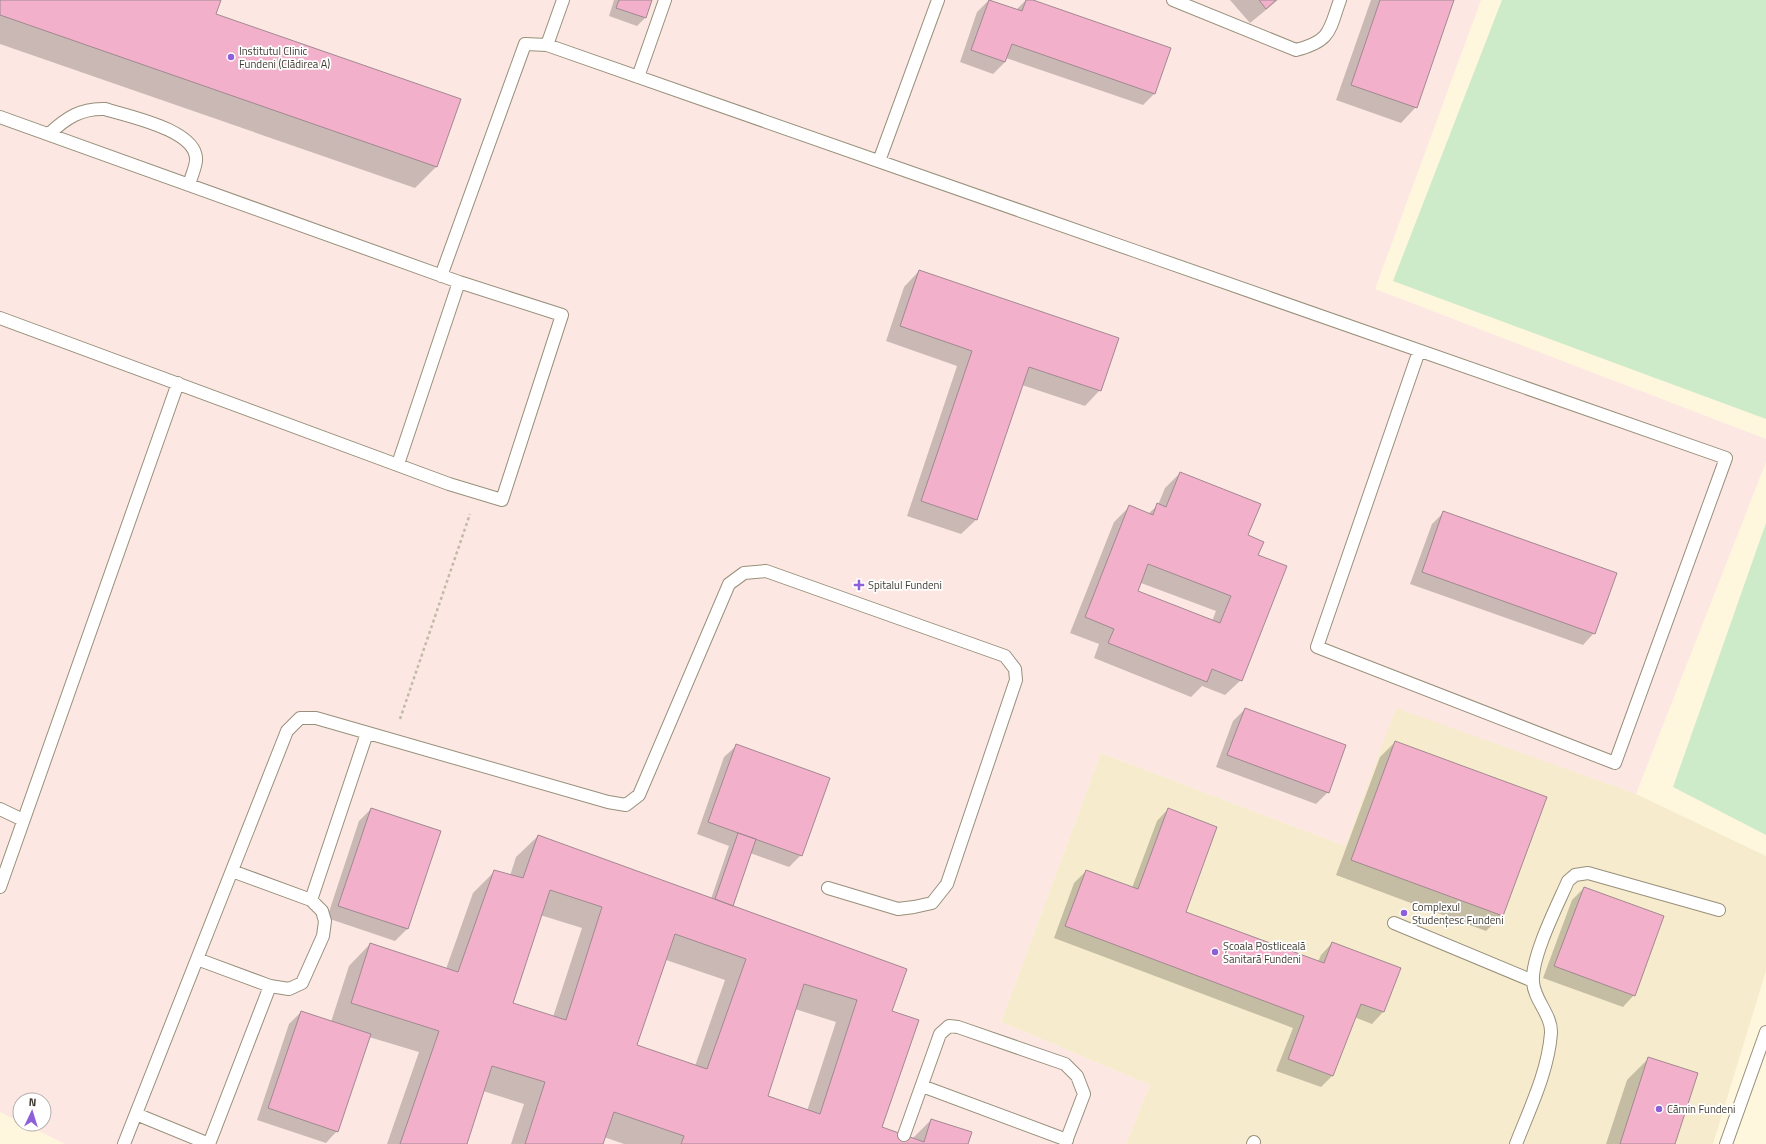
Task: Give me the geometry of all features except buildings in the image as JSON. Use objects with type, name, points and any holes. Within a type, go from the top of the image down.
[{"type":"lane","points":[[547,45],[563,0]]},
{"type":"lane","points":[[638,77],[665,0]]},
{"type":"lane","points":[[879,161],[938,0]]},
{"type":"lane","points":[[1173,0],[1296,50],[1314,45],[1328,35],[1340,0]]},
{"type":"lane","points":[[441,276],[525,44],[547,45],[1726,458],[1615,763],[1317,646],[1419,351]]},
{"type":"lane","points":[[49,134],[63,120],[83,110],[96,108],[105,109],[163,127],[176,132],[192,148],[196,160],[189,184]]},
{"type":"lane","points":[[0,117],[441,276],[562,315],[502,500],[449,484],[0,318]]},
{"type":"lane","points":[[398,464],[459,282]]},
{"type":"lane","points":[[0,887],[178,383]]},
{"type":"lane","points":[[124,1144],[287,731],[300,718],[316,718],[608,802],[626,805],[639,795],[729,584],[744,573],[766,571],[1005,656],[1014,669],[1016,680],[946,884],[942,890],[932,903],[898,909],[828,888]]},
{"type":"lane","points":[[311,900],[367,733]]},
{"type":"lane","points":[[0,809],[23,820]]},
{"type":"lane","points":[[198,959],[270,986],[289,990],[302,983],[307,975],[323,936],[325,920],[322,911],[311,900],[232,871]]},
{"type":"lane","points":[[1516,1144],[1548,1058],[1551,1031],[1545,1013],[1536,996],[1533,981],[1537,957],[1568,881],[1575,874],[1588,873],[1719,910]]},
{"type":"lane","points":[[1394,923],[1533,981]]},
{"type":"lane","points":[[136,1114],[209,1144],[270,986]]},
{"type":"lane","points":[[904,1135],[940,1034],[949,1026],[958,1027],[1065,1064],[1077,1076],[1084,1094],[1066,1142],[922,1086]]},
{"type":"lane","points":[[1726,1144],[1766,1032]]},
{"type":"path","points":[[393,740],[470,514],[449,484]]},
{"type":"shaded area","name":"Spitalul Fundeni","points":[[0,0],[1481,0],[1375,289],[1766,439],[1766,462],[1636,794],[1396,708],[1345,846],[1101,753],[1001,1022],[1150,1085],[1126,1144],[65,1144],[41,1132],[52,1132],[52,1092],[12,1092],[12,1118],[0,1112]]},
{"type":"shaded area","name":"Complexul Studențesc Fundeni","points":[[1396,707],[1636,794],[1766,856],[1766,971],[1713,1144],[1126,1144],[1150,1085],[1001,1022],[1101,753],[1345,846]]},
{"type":"green space","points":[[1502,0],[1766,0],[1766,419],[1393,281]]},
{"type":"green space","points":[[1766,523],[1766,835],[1673,787]]},
{"type":"place","name":"Institutul Clinic Fundeni (Clădirea A)","points":[[231,57]]},
{"type":"place","name":"Spitalul Fundeni","points":[[859,585]]},
{"type":"place","name":"Complexul Studențesc Fundeni","points":[[1404,913]]},
{"type":"place","name":"Școala Postliceală Sanitară Fundeni","points":[[1215,952]]},
{"type":"place","name":"Cămin Fundeni","points":[[1659,1109]]}]
